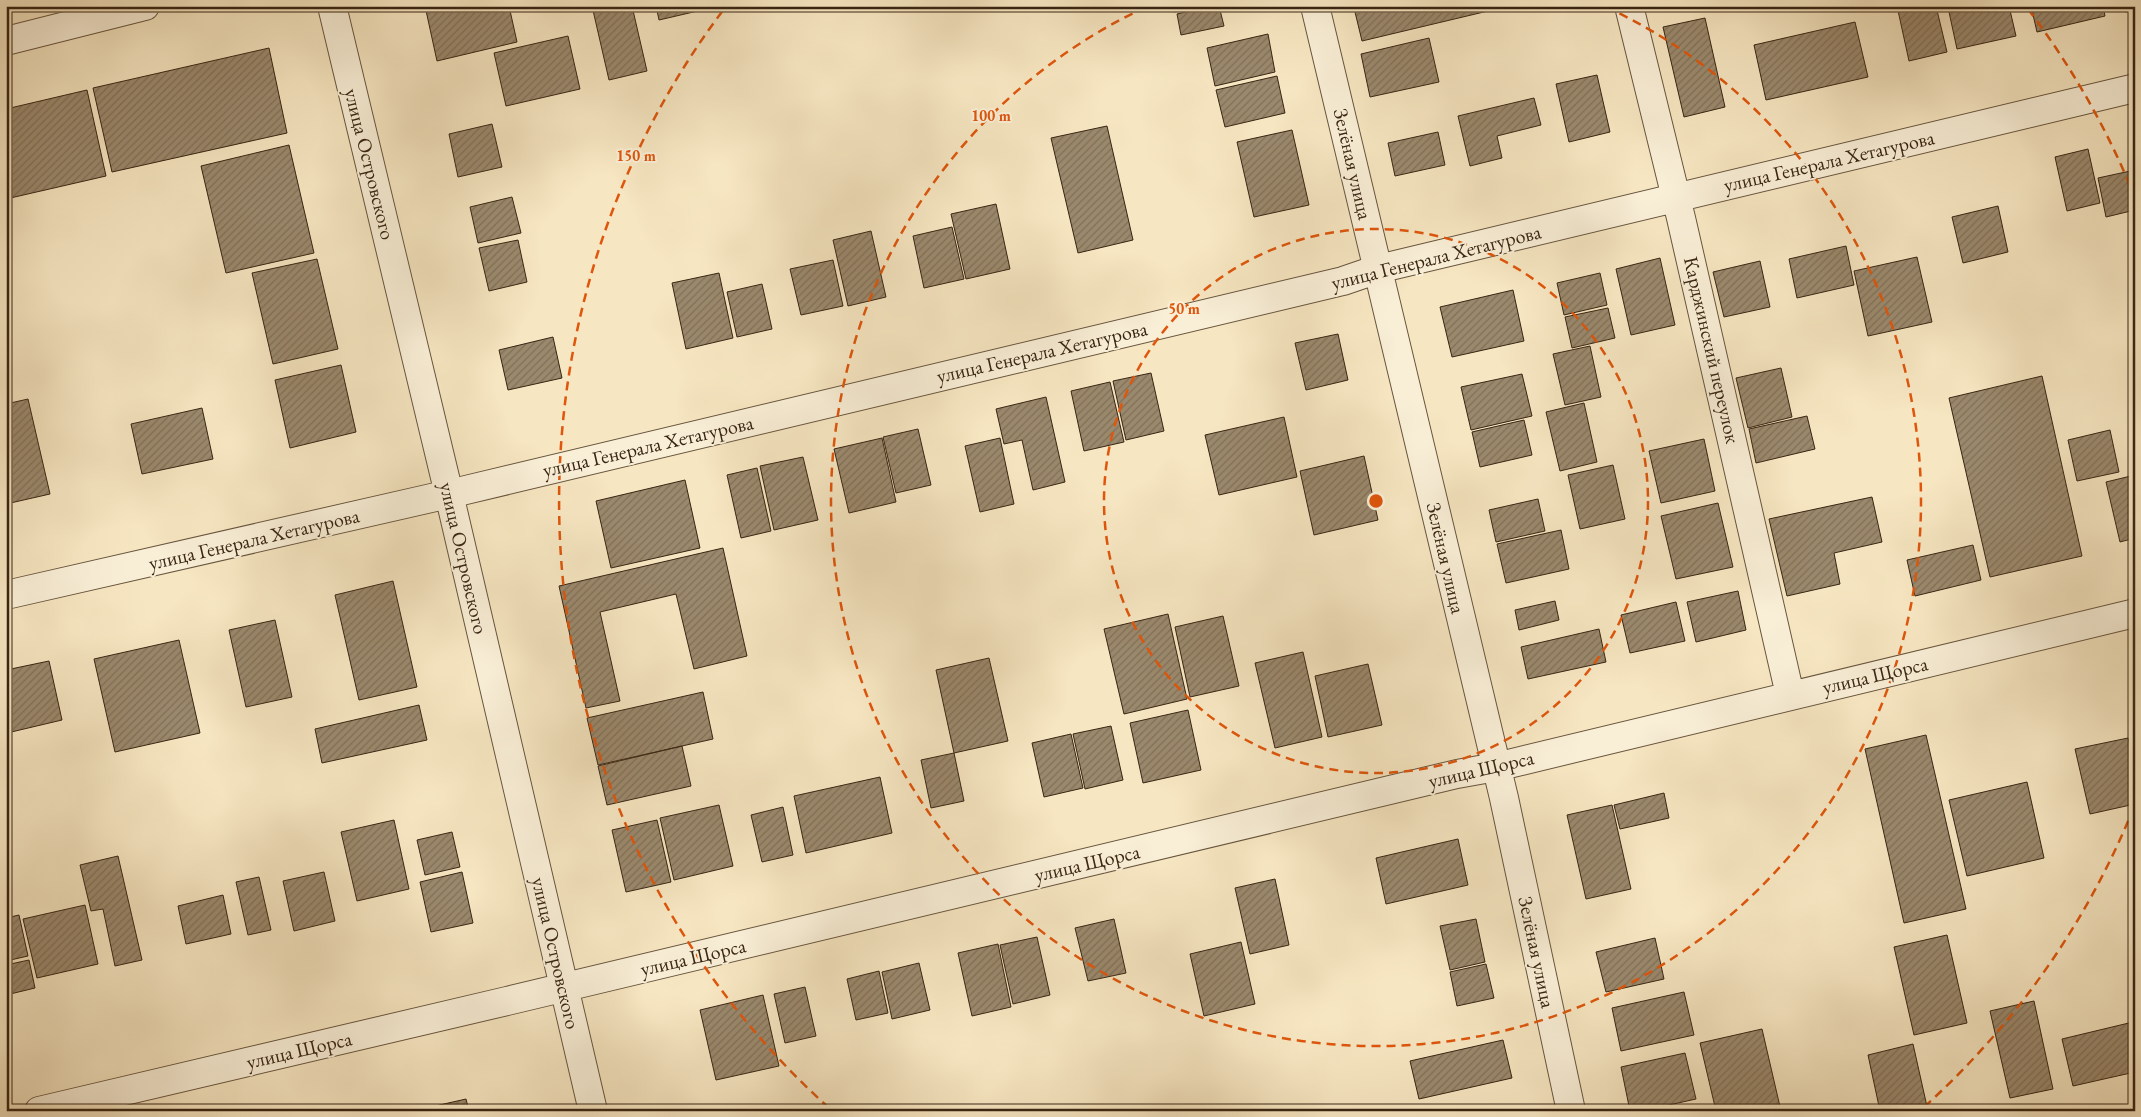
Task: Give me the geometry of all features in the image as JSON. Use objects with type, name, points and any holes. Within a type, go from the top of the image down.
[{"type":"street","points":[[6,41],[145,6]]},
{"type":"street","name":"улица Островского","points":[[332,6],[449,494],[593,1111]]},
{"type":"street","name":"Зелёная улица","points":[[1315,6],[1496,767],[1572,1111]]},
{"type":"street","name":"Карджинский переулок","points":[[1629,6],[1676,198],[1790,695]]},
{"type":"street","name":"улица Генерала Хетагурова","points":[[6,595],[449,494],[1334,283],[1378,269],[2135,88]]},
{"type":"street","name":"улица Щорса","points":[[39,1111],[564,988],[1457,774],[1496,767],[2135,613]]},
{"type":"building","points":[[425,6],[509,6],[517,42],[437,61]]},
{"type":"building","points":[[592,6],[632,6],[647,71],[609,80]]},
{"type":"building","points":[[656,6],[715,6],[715,7],[659,20]]},
{"type":"building","points":[[1172,6],[1200,6],[1174,12]]},
{"type":"building","points":[[1210,6],[1219,6],[1224,26],[1181,35],[1177,14]]},
{"type":"building","points":[[1380,6],[1509,6],[1362,41],[1355,12]]},
{"type":"building","points":[[1897,6],[1936,6],[1947,52],[1909,61]]},
{"type":"building","points":[[1975,6],[2009,6],[2016,36],[1957,49],[1949,12]]},
{"type":"building","points":[[2031,6],[2103,6],[2105,16],[2037,32]]},
{"type":"building","points":[[2124,6],[2135,6],[2135,10],[2125,12]]},
{"type":"building","points":[[1705,18],[1725,107],[1684,117],[1663,27]]},
{"type":"building","points":[[1855,22],[1868,77],[1766,100],[1754,45]]},
{"type":"building","points":[[1268,34],[1275,72],[1215,86],[1207,48]]},
{"type":"building","points":[[568,36],[580,89],[506,106],[494,53]]},
{"type":"building","points":[[1429,38],[1439,82],[1370,97],[1361,54]]},
{"type":"building","points":[[269,48],[287,133],[112,172],[93,88]]},
{"type":"building","points":[[1597,75],[1610,132],[1569,142],[1556,84]]},
{"type":"building","points":[[1277,76],[1285,113],[1225,127],[1216,90]]},
{"type":"building","points":[[87,90],[106,176],[6,199],[6,109]]},
{"type":"building","points":[[1534,98],[1541,125],[1497,136],[1502,158],[1470,166],[1458,116]]},
{"type":"building","points":[[492,124],[502,167],[458,177],[449,134]]},
{"type":"building","points":[[1107,126],[1133,240],[1078,253],[1051,138]]},
{"type":"building","points":[[1292,130],[1309,205],[1254,217],[1237,142]]},
{"type":"building","points":[[1438,132],[1445,165],[1395,176],[1388,143]]},
{"type":"building","points":[[289,145],[314,253],[226,273],[201,166]]},
{"type":"building","points":[[2088,149],[2100,203],[2067,211],[2055,157]]},
{"type":"building","points":[[2135,170],[2135,210],[2106,217],[2098,178]]},
{"type":"building","points":[[512,197],[521,233],[478,243],[470,207]]},
{"type":"building","points":[[996,204],[1010,269],[966,279],[951,214]]},
{"type":"building","points":[[1998,206],[2008,252],[1963,263],[1952,217]]},
{"type":"building","points":[[952,227],[964,279],[924,288],[913,236]]},
{"type":"building","points":[[871,231],[886,297],[848,306],[833,240]]},
{"type":"building","points":[[518,240],[527,282],[489,291],[479,248]]},
{"type":"building","points":[[1846,246],[1854,285],[1797,298],[1789,259]]},
{"type":"building","points":[[1917,257],[1932,322],[1868,336],[1854,271]]},
{"type":"building","points":[[1660,258],[1675,325],[1631,335],[1616,269]]},
{"type":"building","points":[[317,259],[338,349],[273,364],[252,273]]},
{"type":"building","points":[[833,260],[843,306],[801,315],[790,269]]},
{"type":"building","points":[[1760,261],[1770,307],[1724,317],[1713,272]]},
{"type":"building","points":[[719,273],[733,338],[686,349],[672,283]]},
{"type":"building","points":[[1600,273],[1607,305],[1564,315],[1557,283]]},
{"type":"building","points":[[762,284],[772,329],[737,337],[727,292]]},
{"type":"building","points":[[1513,290],[1524,341],[1452,357],[1440,307]]},
{"type":"building","points":[[1608,308],[1615,338],[1572,348],[1565,317]]},
{"type":"building","points":[[1338,334],[1348,380],[1306,390],[1295,343]]},
{"type":"building","points":[[553,337],[562,378],[508,390],[499,350]]},
{"type":"building","points":[[1590,346],[1601,397],[1565,405],[1553,354]]},
{"type":"building","points":[[341,365],[356,432],[290,448],[275,380]]},
{"type":"building","points":[[1781,368],[1792,417],[1748,428],[1736,378]]},
{"type":"building","points":[[1151,373],[1164,431],[1126,440],[1113,381]]},
{"type":"building","points":[[1522,374],[1532,416],[1471,430],[1461,387]]},
{"type":"building","points":[[2042,376],[2082,556],[1990,577],[1949,398]]},
{"type":"building","points":[[1110,382],[1124,442],[1084,451],[1071,391]]},
{"type":"building","points":[[1046,397],[1065,482],[1033,490],[1022,440],[1004,444],[996,409]]},
{"type":"building","points":[[28,399],[50,494],[6,504],[6,404]]},
{"type":"building","points":[[1584,403],[1597,462],[1560,471],[1546,412]]},
{"type":"building","points":[[202,408],[213,459],[142,474],[131,424]]},
{"type":"building","points":[[1807,416],[1815,449],[1756,463],[1749,429]]},
{"type":"building","points":[[1284,417],[1297,477],[1219,495],[1205,435]]},
{"type":"building","points":[[1524,420],[1532,455],[1480,467],[1472,432]]},
{"type":"building","points":[[918,429],[931,485],[896,493],[883,437]]},
{"type":"building","points":[[2110,430],[2119,472],[2077,481],[2068,440]]},
{"type":"building","points":[[882,438],[896,502],[849,513],[834,449]]},
{"type":"building","points":[[1000,438],[1014,504],[980,512],[965,446]]},
{"type":"building","points":[[1704,439],[1715,491],[1661,503],[1649,451]]},
{"type":"building","points":[[1364,456],[1378,520],[1314,535],[1300,471]]},
{"type":"building","points":[[803,457],[818,520],[774,530],[760,466]]},
{"type":"building","points":[[1613,465],[1625,519],[1580,529],[1568,475]]},
{"type":"building","points":[[757,468],[771,531],[741,538],[727,475]]},
{"type":"building","points":[[2135,475],[2135,538],[2120,542],[2106,482]]},
{"type":"building","points":[[685,480],[700,548],[611,568],[596,501]]},
{"type":"building","points":[[1872,497],[1882,542],[1834,553],[1840,584],[1787,596],[1769,519]]},
{"type":"building","points":[[1538,499],[1545,531],[1496,542],[1489,510]]},
{"type":"building","points":[[1718,503],[1733,567],[1676,579],[1661,516]]},
{"type":"building","points":[[1561,530],[1569,569],[1506,583],[1497,544]]},
{"type":"building","points":[[1973,545],[1981,580],[1915,596],[1907,560]]},
{"type":"building","points":[[723,548],[747,656],[694,669],[676,594],[600,612],[620,701],[586,708],[559,586]]},
{"type":"building","points":[[393,581],[417,687],[359,700],[335,595]]},
{"type":"building","points":[[1738,591],[1746,630],[1696,642],[1687,602]]},
{"type":"building","points":[[1555,601],[1559,620],[1519,630],[1515,610]]},
{"type":"building","points":[[1676,602],[1685,641],[1630,653],[1621,615]]},
{"type":"building","points":[[1168,614],[1187,699],[1124,714],[1104,629]]},
{"type":"building","points":[[1223,616],[1239,686],[1190,697],[1175,627]]},
{"type":"building","points":[[275,620],[292,697],[246,707],[229,630]]},
{"type":"building","points":[[1599,629],[1606,662],[1528,679],[1521,647]]},
{"type":"building","points":[[179,640],[200,733],[115,752],[94,659]]},
{"type":"building","points":[[1303,652],[1322,737],[1275,748],[1255,663]]},
{"type":"building","points":[[989,658],[1008,741],[954,753],[936,670]]},
{"type":"building","points":[[49,661],[62,720],[7,733],[6,670]]},
{"type":"building","points":[[1368,664],[1382,725],[1328,737],[1315,676]]},
{"type":"building","points":[[703,692],[713,739],[598,765],[587,718]]},
{"type":"building","points":[[419,705],[427,740],[322,763],[315,729]]},
{"type":"building","points":[[1188,710],[1201,770],[1143,783],[1130,723]]},
{"type":"building","points":[[1111,726],[1123,780],[1085,789],[1073,734]]},
{"type":"building","points":[[1071,734],[1083,788],[1044,797],[1032,743]]},
{"type":"building","points":[[1926,735],[1966,909],[1904,923],[1865,749]]},
{"type":"building","points":[[2128,738],[2135,766],[2135,804],[2090,814],[2075,749]]},
{"type":"building","points":[[682,746],[691,786],[607,805],[598,766]]},
{"type":"building","points":[[954,753],[964,801],[931,808],[921,760]]},
{"type":"building","points":[[880,777],[892,833],[806,853],[794,796]]},
{"type":"building","points":[[2027,782],[2044,858],[1967,876],[1949,800]]},
{"type":"building","points":[[1664,793],[1669,818],[1620,829],[1614,805]]},
{"type":"building","points":[[719,805],[733,866],[674,880],[660,818]]},
{"type":"building","points":[[1612,805],[1631,889],[1586,899],[1567,815]]},
{"type":"building","points":[[783,807],[793,855],[762,862],[751,815]]},
{"type":"building","points":[[394,820],[409,889],[357,901],[341,832]]},
{"type":"building","points":[[657,820],[671,882],[626,892],[612,830]]},
{"type":"building","points":[[452,832],[460,867],[425,875],[417,840]]},
{"type":"building","points":[[1458,839],[1468,885],[1386,904],[1376,858]]},
{"type":"building","points":[[118,856],[142,960],[115,966],[103,909],[91,911],[80,865]]},
{"type":"building","points":[[324,872],[335,921],[294,931],[283,881]]},
{"type":"building","points":[[462,872],[473,923],[431,932],[420,882]]},
{"type":"building","points":[[259,877],[271,930],[248,935],[236,882]]},
{"type":"building","points":[[1275,879],[1289,945],[1250,954],[1235,888]]},
{"type":"building","points":[[223,895],[231,934],[186,944],[178,906]]},
{"type":"building","points":[[85,905],[98,964],[37,978],[23,919]]},
{"type":"building","points":[[19,915],[28,956],[6,961],[6,918]]},
{"type":"building","points":[[1114,919],[1126,973],[1088,981],[1075,928]]},
{"type":"building","points":[[1476,919],[1485,962],[1450,970],[1440,926]]},
{"type":"building","points":[[1947,935],[1967,1023],[1914,1035],[1894,947]]},
{"type":"building","points":[[1037,937],[1050,995],[1013,1004],[1000,945]]},
{"type":"building","points":[[1655,938],[1664,979],[1606,992],[1596,952]]},
{"type":"building","points":[[1241,942],[1255,1004],[1204,1016],[1190,954]]},
{"type":"building","points":[[998,944],[1011,1007],[972,1016],[958,953]]},
{"type":"building","points":[[29,960],[35,988],[6,995],[6,965]]},
{"type":"building","points":[[919,963],[930,1010],[892,1019],[882,972]]},
{"type":"building","points":[[1486,964],[1494,998],[1457,1006],[1450,972]]},
{"type":"building","points":[[879,971],[888,1013],[856,1020],[847,979]]},
{"type":"building","points":[[805,987],[816,1036],[785,1043],[774,994]]},
{"type":"building","points":[[1684,992],[1694,1035],[1621,1051],[1612,1008]]},
{"type":"building","points":[[763,995],[779,1066],[716,1080],[700,1010]]},
{"type":"building","points":[[2034,1001],[2053,1089],[2010,1098],[1990,1011]]},
{"type":"building","points":[[2133,1022],[2135,1072],[2073,1086],[2062,1039]]},
{"type":"building","points":[[1762,1029],[1781,1111],[1716,1111],[1700,1043]]},
{"type":"building","points":[[1503,1040],[1512,1078],[1419,1099],[1410,1061]]},
{"type":"building","points":[[1913,1044],[1928,1111],[1880,1111],[1868,1055]]},
{"type":"building","points":[[1685,1053],[1696,1099],[1642,1111],[1630,1111],[1621,1067]]},
{"type":"building","points":[[466,1099],[469,1111],[413,1111]]}]
